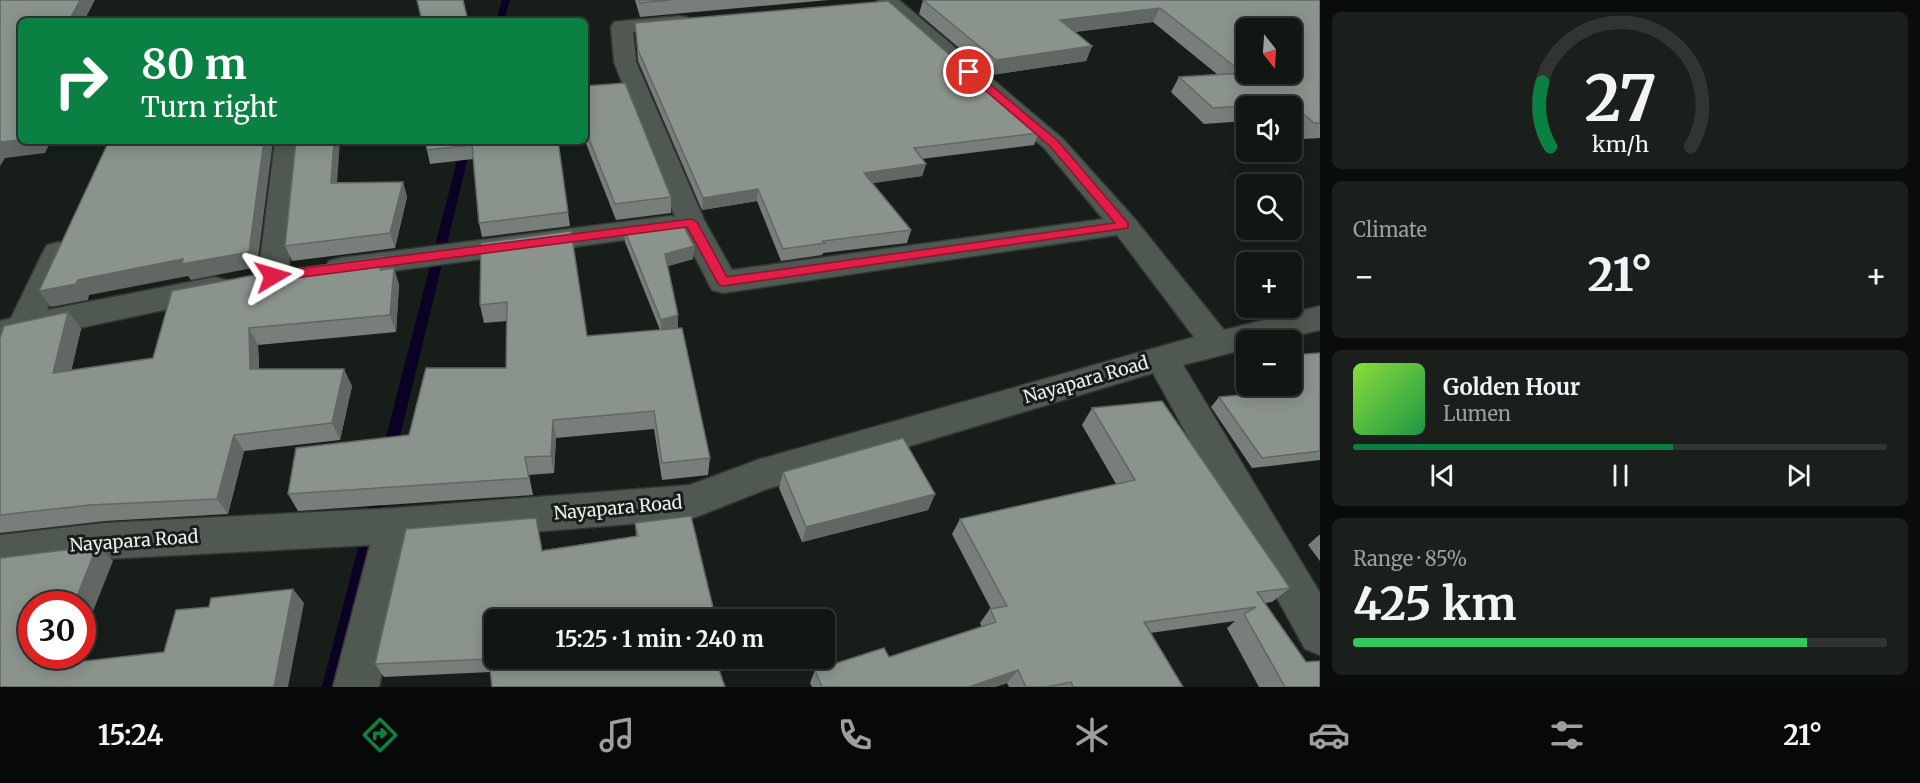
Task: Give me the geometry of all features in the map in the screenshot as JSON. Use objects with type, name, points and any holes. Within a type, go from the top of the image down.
[{"type":"street","points":[[885,4],[926,4]]},
{"type":"street","points":[[885,4],[1054,144],[1124,225],[1216,343]]},
{"type":"street","points":[[704,20],[622,27],[625,62],[691,222],[723,282],[1124,225]]},
{"type":"street","points":[[273,277],[288,144]]},
{"type":"street","points":[[12,330],[273,277],[691,222]]},
{"type":"street","points":[[12,330],[71,224]]},
{"type":"street","name":"Nayapara Road","points":[[0,554],[105,541],[395,526],[691,502],[760,474],[1161,358],[1320,318]]},
{"type":"street","points":[[1161,358],[1320,634]]},
{"type":"street","points":[[356,687],[395,526]]},
{"type":"building","points":[[0,0],[80,0],[71,18],[18,18],[18,140],[0,142]]},
{"type":"building","points":[[417,0],[463,0],[467,18],[421,18]]},
{"type":"building","points":[[639,0],[671,0],[640,3]]},
{"type":"building","points":[[923,0],[1320,0],[1320,123],[1314,123],[1302,113],[1302,96],[1236,96],[1236,107],[1213,108],[1179,77],[1236,73],[1236,84],[1302,84],[1302,18],[1236,18],[1236,68],[1160,8],[1060,20],[1092,46],[996,60]]},
{"type":"building","points":[[888,1],[1039,133],[914,148],[926,164],[864,173],[911,230],[823,241],[825,243],[783,249],[758,189],[703,198],[638,50],[635,23]]},
{"type":"building","points":[[625,83],[671,197],[615,204],[588,136],[588,86]]},
{"type":"building","points":[[108,144],[264,144],[249,252],[182,264],[183,259],[78,280],[76,284],[39,291]]},
{"type":"building","points":[[296,144],[334,144],[331,183],[403,182],[390,233],[285,246]]},
{"type":"building","points":[[426,144],[558,144],[568,212],[479,223],[472,145],[427,150]]},
{"type":"building","points":[[681,221],[694,246],[665,254],[678,315],[661,320],[624,229]]},
{"type":"building","points":[[571,231],[587,336],[682,328],[710,458],[662,463],[654,411],[553,420],[551,456],[525,457],[529,478],[288,494],[296,448],[409,435],[426,368],[506,368],[507,302],[480,305],[481,243]]},
{"type":"building","points":[[383,257],[380,270],[394,268],[390,315],[249,328],[250,369],[344,369],[332,423],[234,435],[217,499],[90,505],[0,515],[0,338],[4,326],[68,312],[53,373],[153,358],[172,291],[265,273]]},
{"type":"building","points":[[1320,353],[1320,451],[1262,458],[1219,397],[1302,396],[1302,354]]},
{"type":"building","points":[[1162,401],[1290,588],[1257,592],[1306,662],[1320,661],[1320,687],[1285,687],[1244,614],[1256,607],[1144,622],[1183,687],[1073,687],[1071,682],[1046,687],[1026,687],[1018,670],[969,687],[822,687],[815,670],[835,669],[835,664],[884,648],[889,657],[996,622],[990,609],[1007,606],[960,519],[1135,480],[1092,408]]},
{"type":"building","points":[[903,438],[935,494],[806,527],[783,472]]},
{"type":"building","points":[[691,516],[713,609],[484,609],[484,659],[375,664],[406,529],[536,518],[542,551],[638,536],[635,523]]},
{"type":"building","points":[[97,546],[79,591],[18,591],[18,669],[96,669],[96,660],[164,652],[176,610],[209,607],[211,598],[293,589],[274,687],[0,687],[0,558]]},
{"type":"building","points":[[490,669],[719,669],[725,687],[492,687]]},
{"type":"waterway","points":[[501,18],[506,0]]},
{"type":"waterway","points":[[389,453],[466,144]]},
{"type":"waterway","points":[[330,687],[380,490]]},
{"type":"route","points":[[273,276],[691,222],[723,282],[1124,225],[1054,144],[969,72]]}]
